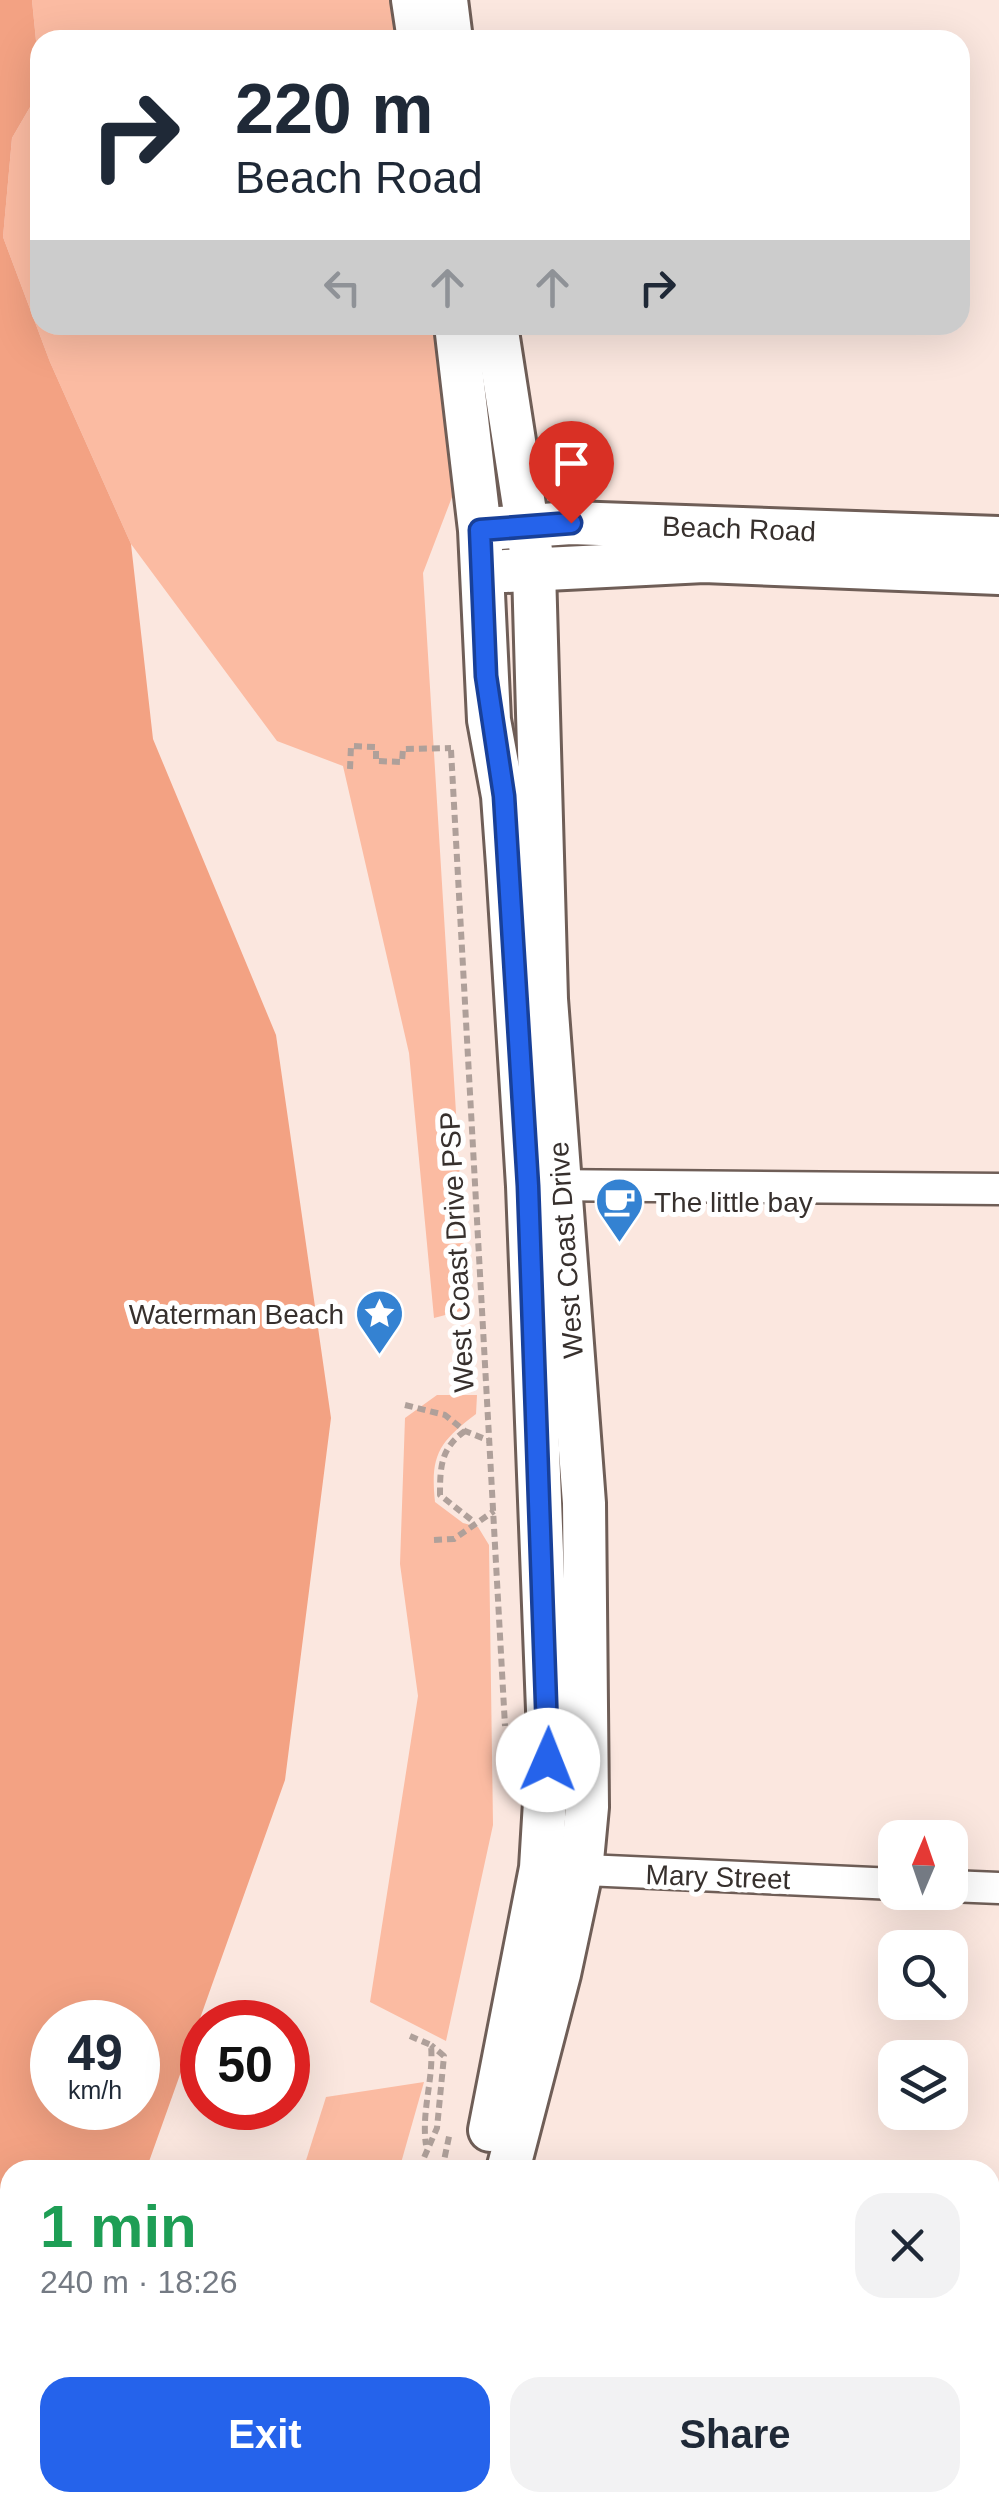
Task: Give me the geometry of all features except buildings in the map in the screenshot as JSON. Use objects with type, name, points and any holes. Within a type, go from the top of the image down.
[{"type":"main road","points":[[413,0],[417,30]]},
{"type":"main road","points":[[446,0],[450,30]]},
{"type":"main road","name":"West Coast Drive","points":[[457,335],[481,551],[486,676],[504,796],[584,1503],[587,1808],[561,1869],[458,2160]]},
{"type":"main road","name":"West Coast Drive","points":[[498,335],[534,570],[546,999],[545,1185]]},
{"type":"main road","name":"Beach Road","points":[[481,551],[528,526],[616,524],[999,538]]},
{"type":"main road","name":"Beach Road","points":[[481,551],[534,570],[704,562],[999,573]]},
{"type":"main road","name":"West Coast Drive","points":[[510,2160],[561,1869]]},
{"type":"street","points":[[545,1185],[999,1189]]},
{"type":"street","name":"Mary Street","points":[[561,1869],[878,1883]]},
{"type":"street","points":[[968,1887],[999,1888]]},
{"type":"path","name":"West Coast Drive PSP","points":[[450,734],[506,1745]]},
{"type":"path","points":[[350,769],[350,746],[376,747],[376,761],[402,762],[403,748],[451,748]]},
{"type":"path","points":[[405,1404],[445,1415],[464,1430],[490,1440]]},
{"type":"path","points":[[464,1430],[448,1443],[440,1465],[440,1495],[474,1522]]},
{"type":"path","points":[[434,1540],[454,1539],[494,1511]]},
{"type":"path","points":[[410,2036],[444,2056],[437,2128],[422,2160]]},
{"type":"path","points":[[426,2146],[423,2125],[431,2097],[430,2045]]},
{"type":"path","points":[[451,2128],[454,2160]]},
{"type":"shaded area","points":[[0,0],[32,0],[35,30],[30,30],[30,107],[12,138],[3,237],[30,309],[30,335],[40,335],[131,544],[153,739],[276,1035],[331,1418],[285,1780],[207,2000],[180,2000],[180,2075],[150,2160],[0,2160]]},
{"type":"shaded area","points":[[32,0],[394,0],[398,30],[35,30]]},
{"type":"shaded area","points":[[30,107],[30,309],[3,237],[12,138]]},
{"type":"shaded area","points":[[40,335],[437,335],[457,484],[423,573],[468,1309],[434,1318],[409,1053],[343,766],[277,741],[131,544]]},
{"type":"shaded area","points":[[437,1395],[477,1395],[476,1414],[453,1433],[440,1451],[434,1486],[435,1502],[463,1523],[478,1527],[489,1545],[493,1825],[446,2041],[370,2002],[418,1696],[400,1564],[405,1418]]},
{"type":"shaded area","points":[[424,2082],[402,2160],[306,2160],[326,2097]]},
{"type":"place","name":"The little bay","points":[[619,1244]]},
{"type":"place","name":"Waterman Beach","points":[[379,1356]]},
{"type":"route","points":[[548,1760],[528,1186],[504,796],[489,720],[480,530],[571,523]]}]
